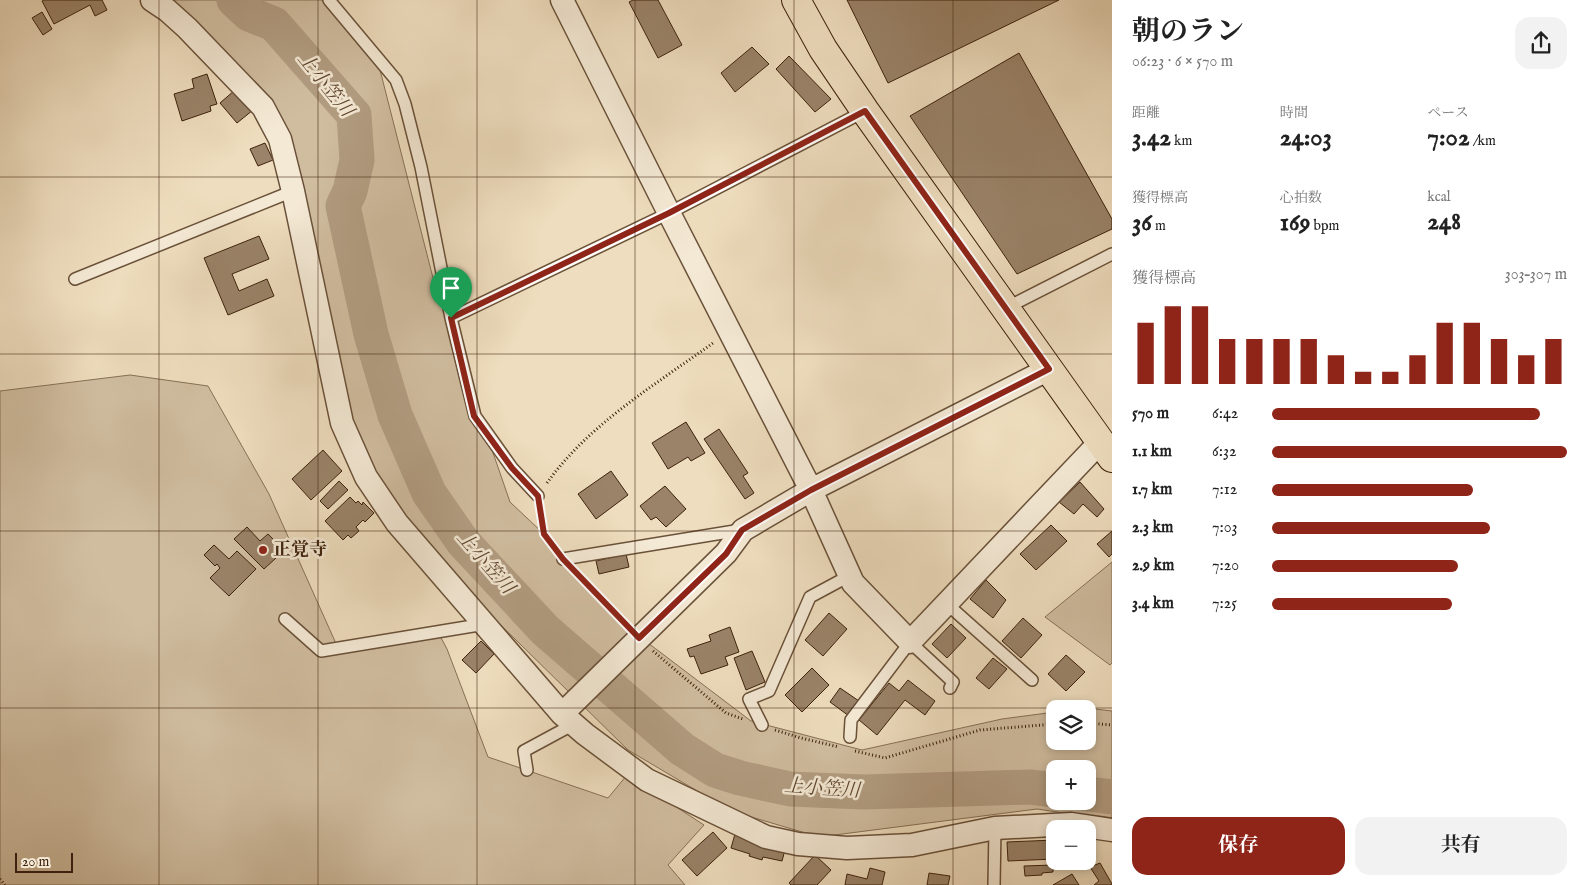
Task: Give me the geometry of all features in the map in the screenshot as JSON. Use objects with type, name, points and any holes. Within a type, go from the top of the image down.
[{"type":"main road","points":[[796,0],[823,49],[865,111],[1106,450]]},
{"type":"street","points":[[152,0],[167,10],[187,28],[263,106],[280,139],[293,190],[342,423],[366,476],[397,522],[485,624],[571,713],[648,780],[766,837],[798,844],[848,848],[912,845],[996,828],[1071,824],[1112,830]]},
{"type":"street","points":[[562,0],[811,490],[849,576],[853,583],[910,642],[1106,450]]},
{"type":"street","points":[[571,713],[639,638],[726,554],[742,530],[811,490],[1049,369]]},
{"type":"lane","points":[[329,0],[396,80],[405,104],[421,167],[451,318],[474,416],[512,468],[538,496]]},
{"type":"lane","points":[[451,318],[669,213],[865,111]]},
{"type":"lane","points":[[75,279],[293,190]]},
{"type":"lane","points":[[1006,308],[1112,254]]},
{"type":"lane","points":[[563,559],[742,530]]},
{"type":"lane","points":[[762,725],[749,699],[769,691],[810,597],[849,576]]},
{"type":"lane","points":[[947,604],[1032,680]]},
{"type":"lane","points":[[285,619],[321,651],[485,624]]},
{"type":"lane","points":[[850,737],[851,720],[910,642],[953,682],[950,688]]},
{"type":"lane","points":[[527,770],[524,751],[571,713]]},
{"type":"lane","points":[[994,885],[996,828]]},
{"type":"path","points":[[729,330],[603,423],[556,471],[538,496],[544,534],[563,559],[639,638],[726,713],[801,738],[886,758],[980,730],[1046,725]]},
{"type":"path","points":[[1096,724],[1112,725]]},
{"type":"path","points":[[0,879],[4,885]]},
{"type":"shaded area","points":[[149,0],[322,0],[378,62],[434,282],[510,502],[544,534],[623,624],[751,721],[862,750],[1002,719],[1046,713],[1046,750],[1096,750],[1096,709],[1112,711],[1112,820],[1037,809],[819,837],[731,811],[628,750],[408,534],[366,477],[278,118]]},
{"type":"shaded area","points":[[130,375],[208,386],[269,494],[338,648],[438,632],[447,649],[488,757],[608,798],[627,775],[704,825],[668,865],[685,885],[0,885],[0,391]]},
{"type":"shaded area","points":[[1112,562],[1112,663],[1110,665],[1045,617]]},
{"type":"building","points":[[102,0],[107,10],[95,16],[90,5],[54,24],[42,1]]},
{"type":"building","points":[[633,0],[658,0],[682,45],[658,58],[629,2]]},
{"type":"building","points":[[847,0],[1059,0],[888,83]]},
{"type":"building","points":[[42,12],[52,29],[43,35],[32,18]]},
{"type":"building","points":[[752,47],[769,64],[735,92],[721,73]]},
{"type":"building","points":[[1019,53],[1112,219],[1112,229],[1017,274],[910,116]]},
{"type":"building","points":[[789,56],[831,99],[815,112],[776,69]]},
{"type":"building","points":[[207,74],[217,104],[210,106],[211,111],[182,121],[174,94],[194,88],[192,79]]},
{"type":"building","points":[[235,90],[253,110],[237,123],[220,103]]},
{"type":"building","points":[[265,143],[273,160],[258,166],[250,149]]},
{"type":"building","points":[[259,236],[269,259],[232,274],[239,291],[267,279],[274,296],[228,315],[204,258]]},
{"type":"building","points":[[686,422],[705,453],[691,461],[688,457],[668,469],[652,443]]},
{"type":"building","points":[[719,429],[748,473],[743,476],[754,493],[745,499],[704,439]]},
{"type":"building","points":[[323,450],[342,471],[311,500],[292,479]]},
{"type":"building","points":[[611,471],[628,495],[596,519],[578,494]]},
{"type":"building","points":[[339,481],[348,490],[328,509],[320,501]]},
{"type":"building","points":[[1080,482],[1104,509],[1097,517],[1083,504],[1074,514],[1059,502]]},
{"type":"building","points":[[665,486],[686,509],[666,527],[656,517],[651,520],[640,506]]},
{"type":"building","points":[[350,497],[356,503],[358,501],[362,505],[363,502],[374,513],[365,522],[363,520],[356,527],[359,531],[351,538],[348,535],[343,540],[325,521]]},
{"type":"building","points":[[1051,525],[1067,541],[1036,570],[1020,554]]},
{"type":"building","points":[[247,527],[260,541],[268,534],[280,546],[272,554],[276,558],[264,569],[234,539]]},
{"type":"building","points":[[1112,531],[1112,554],[1109,557],[1097,544]]},
{"type":"building","points":[[214,545],[229,559],[237,551],[256,569],[229,596],[210,578],[220,568],[217,564],[215,566],[204,555]]},
{"type":"building","points":[[626,554],[629,567],[599,574],[596,561]]},
{"type":"building","points":[[986,580],[1006,600],[993,618],[970,599]]},
{"type":"building","points":[[829,613],[847,629],[823,656],[805,640]]},
{"type":"building","points":[[1023,618],[1042,635],[1021,658],[1002,641]]},
{"type":"building","points":[[951,624],[966,638],[947,658],[932,644]]},
{"type":"building","points":[[730,627],[739,652],[725,657],[728,665],[701,674],[694,656],[690,657],[687,649],[711,641],[709,635]]},
{"type":"building","points":[[481,641],[494,654],[476,673],[462,660]]},
{"type":"building","points":[[752,651],[765,682],[746,690],[734,658]]},
{"type":"building","points":[[1066,655],[1085,672],[1066,691],[1048,674]]},
{"type":"building","points":[[993,658],[1007,669],[989,689],[976,678]]},
{"type":"building","points":[[812,668],[829,685],[802,712],[785,695]]},
{"type":"building","points":[[908,680],[935,701],[925,715],[905,700],[877,735],[859,720],[889,683],[899,691]]},
{"type":"building","points":[[840,688],[859,701],[849,716],[830,702]]},
{"type":"building","points":[[713,832],[727,848],[697,876],[682,860]]},
{"type":"building","points":[[735,834],[785,850],[782,861],[763,857],[762,860],[731,848]]},
{"type":"building","points":[[1046,840],[1046,859],[1008,861],[1007,842]]},
{"type":"building","points":[[815,855],[831,870],[817,885],[791,885],[789,883]]},
{"type":"building","points":[[1100,863],[1112,885],[1094,885],[1099,881],[1092,870],[1096,870],[1096,865]]},
{"type":"building","points":[[1046,865],[1046,870],[1053,870],[1053,872],[1025,876],[1024,866]]},
{"type":"building","points":[[870,868],[885,872],[882,885],[845,885],[847,874],[867,879]]},
{"type":"building","points":[[929,873],[950,876],[948,885],[927,885]]},
{"type":"building","points":[[1072,874],[1079,885],[1053,885]]},
{"type":"waterway","name":"上小笠川","points":[[234,0],[249,14],[274,24],[354,115],[357,160],[350,191],[343,206],[371,334],[395,415],[429,493],[463,542],[545,630],[682,749],[715,770],[740,778],[790,789],[864,792],[1030,787],[1046,789]]},
{"type":"waterway","name":"上小笠川","points":[[1096,795],[1112,797]]},
{"type":"place","name":"正覚寺","points":[[263,550]]},
{"type":"route","points":[[865,111],[1049,369],[811,490],[742,530],[726,554],[639,638],[563,559],[544,534],[538,496],[512,468],[474,416],[451,318],[669,213],[865,111]]}]
